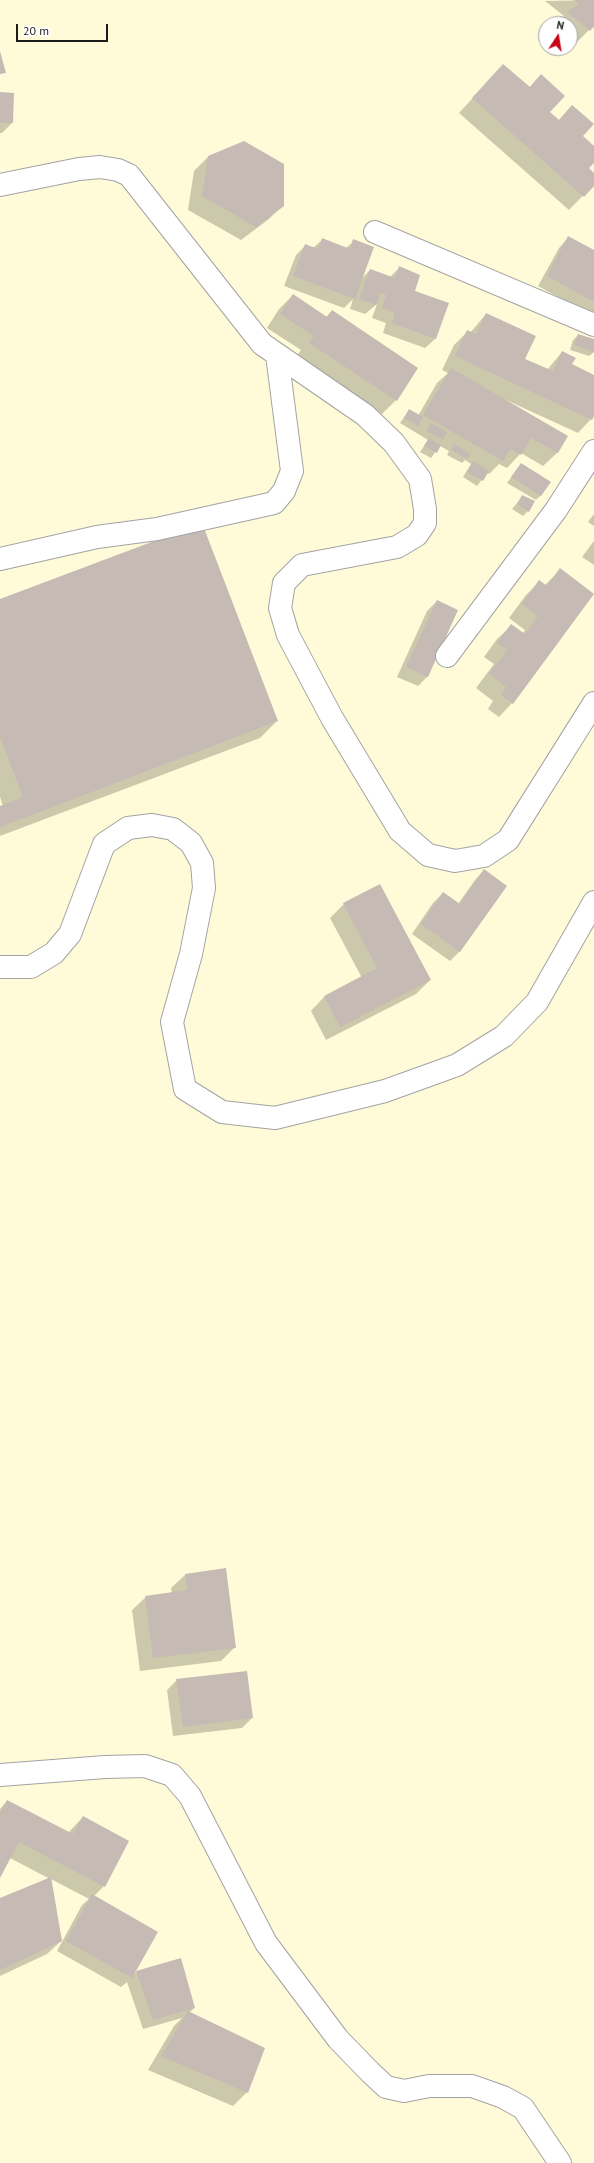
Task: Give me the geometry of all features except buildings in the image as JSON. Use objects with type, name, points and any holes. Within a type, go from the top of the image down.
[{"type":"street","points":[[0,185],[79,169],[100,167],[118,170],[129,175],[251,333],[262,344],[277,355],[365,415],[394,443],[420,480],[425,509],[425,523],[418,536],[397,547],[302,565],[284,583],[280,608],[288,635],[332,718],[400,831],[428,855],[455,861],[484,856],[508,840],[594,703]]},
{"type":"street","points":[[374,232],[594,325]]},
{"type":"street","points":[[0,559],[97,537],[157,529],[274,503],[284,491],[292,471],[277,355]]},
{"type":"street","points":[[447,656],[556,510],[594,451]]},
{"type":"street","points":[[0,967],[31,967],[54,954],[70,934],[104,844],[128,828],[152,825],[173,829],[191,843],[202,862],[204,888],[191,954],[172,1022],[185,1089],[222,1112],[275,1118],[385,1091],[449,1068],[504,1036],[537,1002],[594,902]]},
{"type":"street","points":[[0,1775],[105,1767],[145,1766],[172,1775],[190,1796],[266,1943],[338,2039],[370,2072],[386,2087],[404,2091],[429,2086],[472,2086],[503,2097],[523,2108],[560,2163]]},
{"type":"shaded area","points":[[0,0],[594,0],[594,2163],[0,2163]]}]
